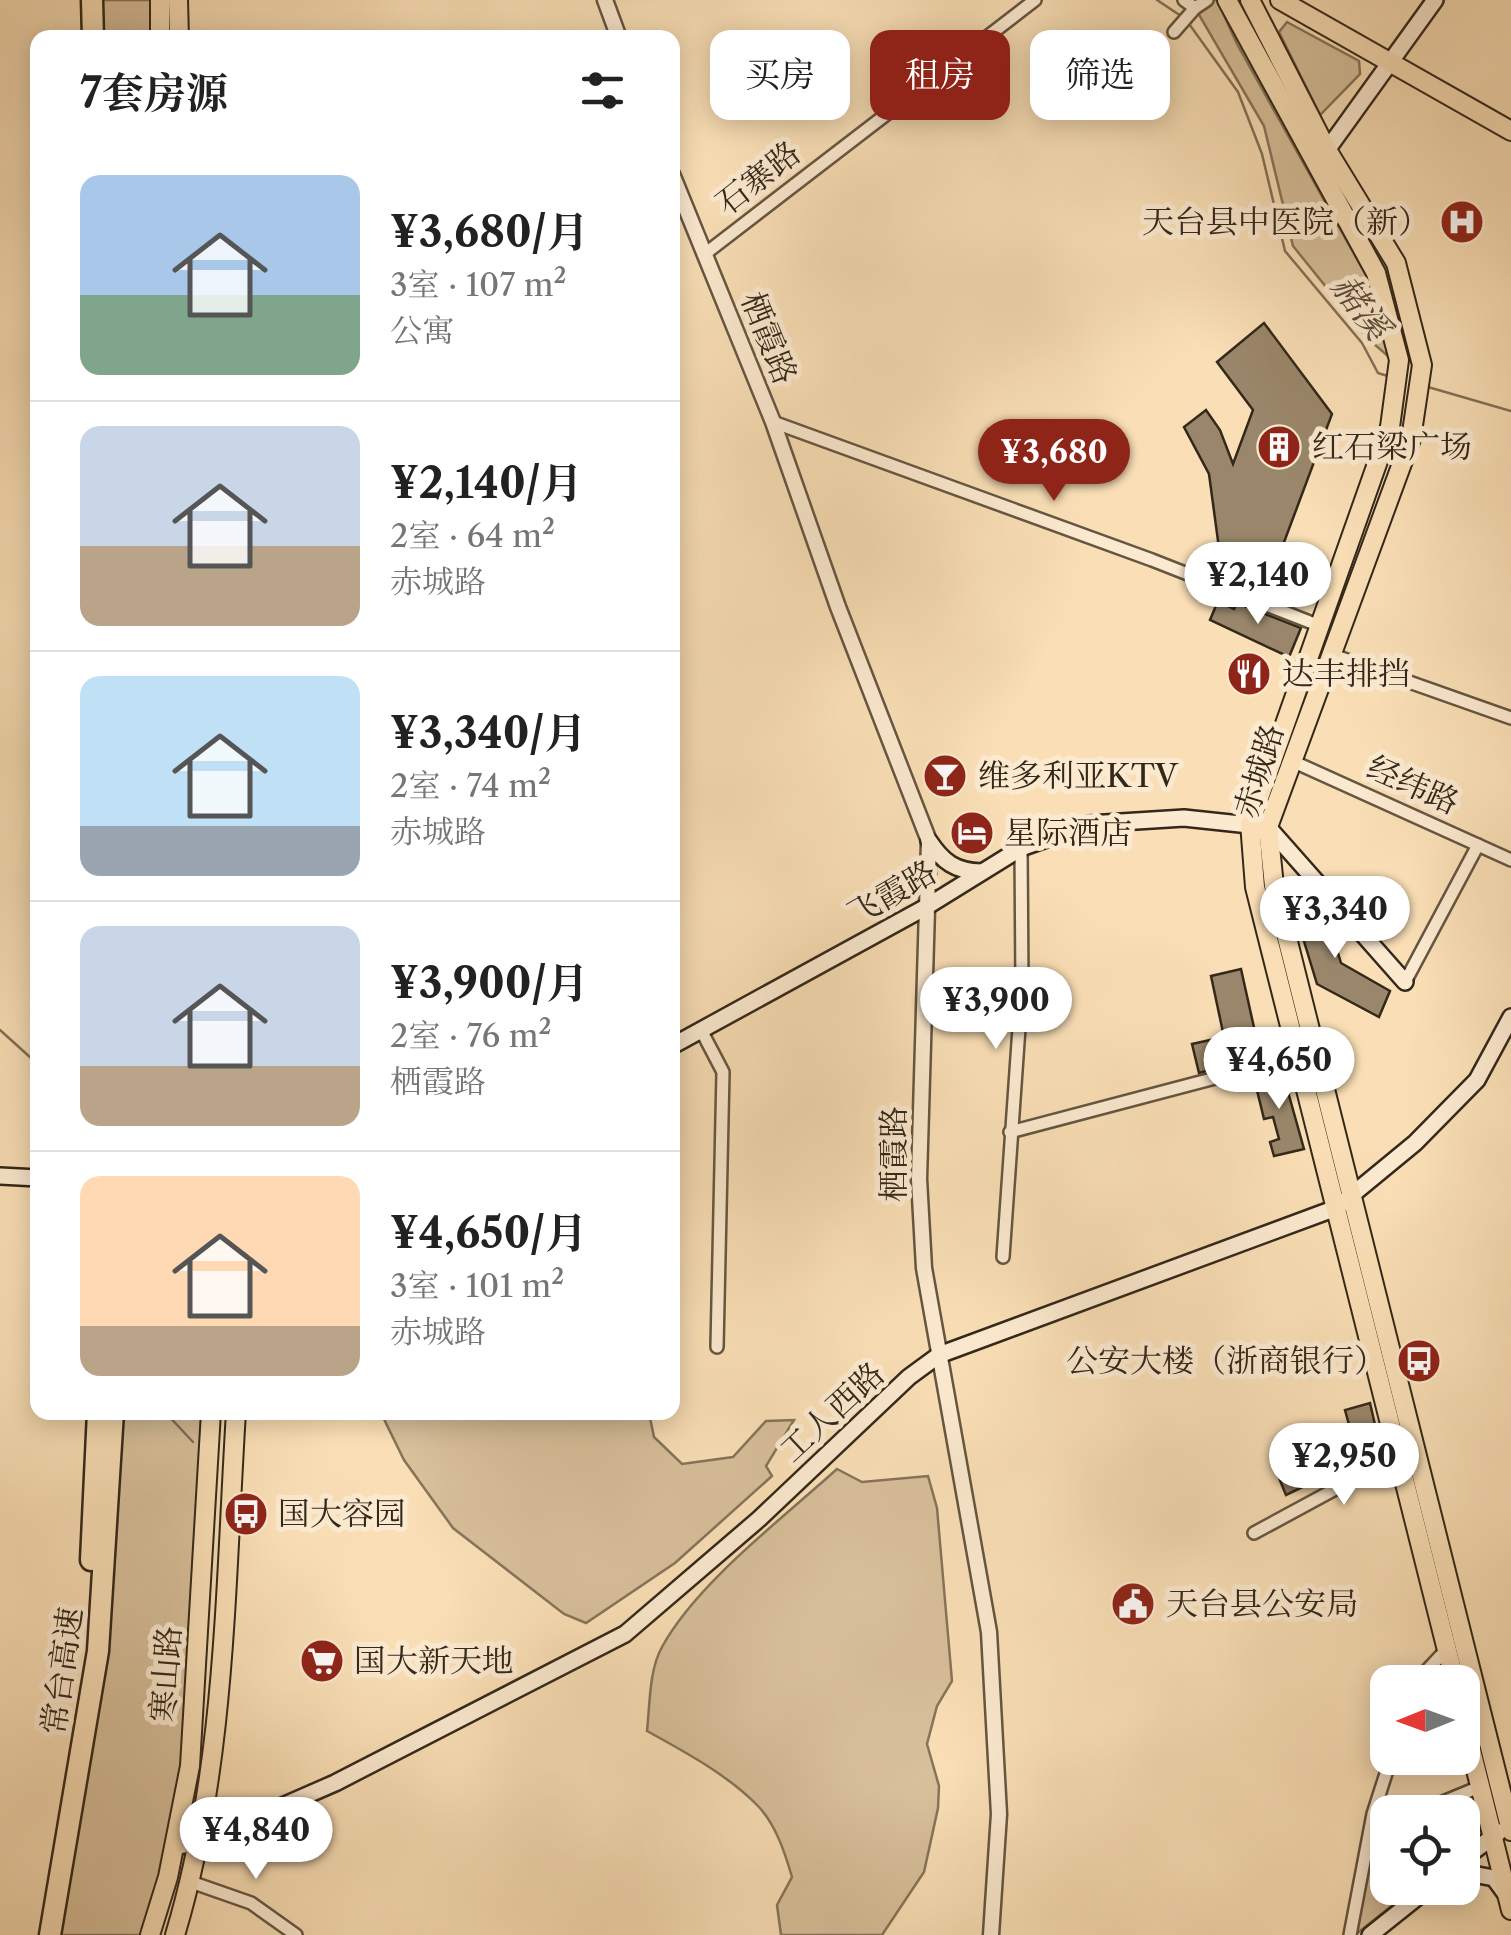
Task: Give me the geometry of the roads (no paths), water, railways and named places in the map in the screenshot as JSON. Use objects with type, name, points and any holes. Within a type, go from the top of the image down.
[{"type":"highway","points":[[80,0],[80,30]]},
{"type":"highway","points":[[92,0],[93,30]]},
{"type":"highway","name":"常台高速","points":[[38,1935],[86,1649],[98,1420]]},
{"type":"highway","name":"常台高速","points":[[50,1935],[98,1651],[112,1420]]},
{"type":"main road","points":[[160,0],[160,30]]},
{"type":"main road","points":[[178,0],[179,30]]},
{"type":"main road","name":"赤城路","points":[[1227,0],[1376,274],[1399,360],[1390,428],[1320,626],[1259,825],[1274,886],[1299,1056],[1336,1208],[1490,1749],[1506,1828],[1509,1903]]},
{"type":"main road","name":"赤城路","points":[[1250,0],[1328,150],[1396,263],[1422,365],[1410,439],[1292,761],[1259,825]]},
{"type":"main road","points":[[1280,0],[1511,131]]},
{"type":"main road","points":[[1328,150],[1435,0]]},
{"type":"main road","points":[[1343,561],[1362,568]]},
{"type":"main road","name":"飞霞路","points":[[680,1042],[926,907],[1021,848],[1090,824],[1184,818],[1259,825]]},
{"type":"main road","points":[[1259,825],[1404,982]]},
{"type":"main road","points":[[929,841],[942,859],[962,871],[981,872]]},
{"type":"main road","name":"赤城路","points":[[1292,992],[1352,1197],[1450,1665]]},
{"type":"main road","name":"工人西路","points":[[174,1847],[200,1842],[335,1783],[626,1634],[760,1518],[908,1377],[939,1355],[1336,1208],[1415,1144],[1477,1080],[1511,1017]]},
{"type":"main road","points":[[0,1176],[30,1178]]},
{"type":"main road","name":"寒山路","points":[[150,1935],[174,1847],[190,1766],[210,1420]]},
{"type":"main road","name":"寒山路","points":[[175,1935],[191,1882],[213,1771],[235,1420]]},
{"type":"main road","points":[[1490,1749],[1511,1774]]},
{"type":"main road","name":"赤城路","points":[[1480,1761],[1506,1828]]},
{"type":"main road","points":[[1480,1847],[1506,1828]]},
{"type":"main road","points":[[1480,1875],[1494,1878],[1509,1903]]},
{"type":"main road","points":[[1370,1935],[1408,1905]]},
{"type":"street","points":[[605,0],[616,30]]},
{"type":"street","name":"石寨路","points":[[706,254],[1035,0]]},
{"type":"street","points":[[1184,0],[1195,8]]},
{"type":"street","points":[[1174,32],[1195,8],[1208,0]]},
{"type":"street","name":"栖霞路","points":[[680,193],[773,422],[838,606],[929,841],[919,1179],[924,1268],[989,1632],[999,1814],[991,1935]]},
{"type":"street","points":[[773,422],[922,480],[1152,560],[1320,626]]},
{"type":"street","points":[[1330,654],[1511,718]]},
{"type":"street","name":"经纬路","points":[[1292,761],[1511,860]]},
{"type":"street","points":[[1404,982],[1478,845]]},
{"type":"street","points":[[1003,1256],[1022,985],[1021,848]]},
{"type":"street","points":[[702,1030],[723,1072],[717,1348]]},
{"type":"street","points":[[1010,1132],[1299,1056]]},
{"type":"street","points":[[1254,1533],[1405,1451]]},
{"type":"street","points":[[1432,1665],[1446,1650]]},
{"type":"street","points":[[1350,1935],[1386,1775]]},
{"type":"street","points":[[1460,1795],[1472,1790]]},
{"type":"street","points":[[1366,1854],[1370,1851]]},
{"type":"street","points":[[191,1882],[251,1902],[296,1935]]},
{"type":"waterway","name":"赭溪","points":[[1157,0],[1181,16]]},
{"type":"waterway","name":"赭溪","points":[[1187,21],[1238,92],[1262,154],[1285,251],[1362,343],[1378,373],[1391,377]]},
{"type":"waterway","name":"赭溪","points":[[1428,387],[1511,411]]},
{"type":"waterway","points":[[0,1030],[30,1057]]},
{"type":"waterway","points":[[172,1420],[193,1442]]},
{"type":"place","name":"天台县中医院（新）","points":[[1462,222]]},
{"type":"place","name":"红石梁广场","points":[[1279,447]]},
{"type":"place","name":"达丰排挡","points":[[1249,674]]},
{"type":"place","name":"维多利亚KTV","points":[[945,776]]},
{"type":"place","name":"星际酒店","points":[[972,833]]},
{"type":"place","name":"公安大楼（浙商银行）","points":[[1419,1361]]},
{"type":"place","name":"国大容园","points":[[246,1514]]},
{"type":"place","name":"天台县公安局","points":[[1133,1604]]},
{"type":"place","name":"国大新天地","points":[[322,1661]]}]
